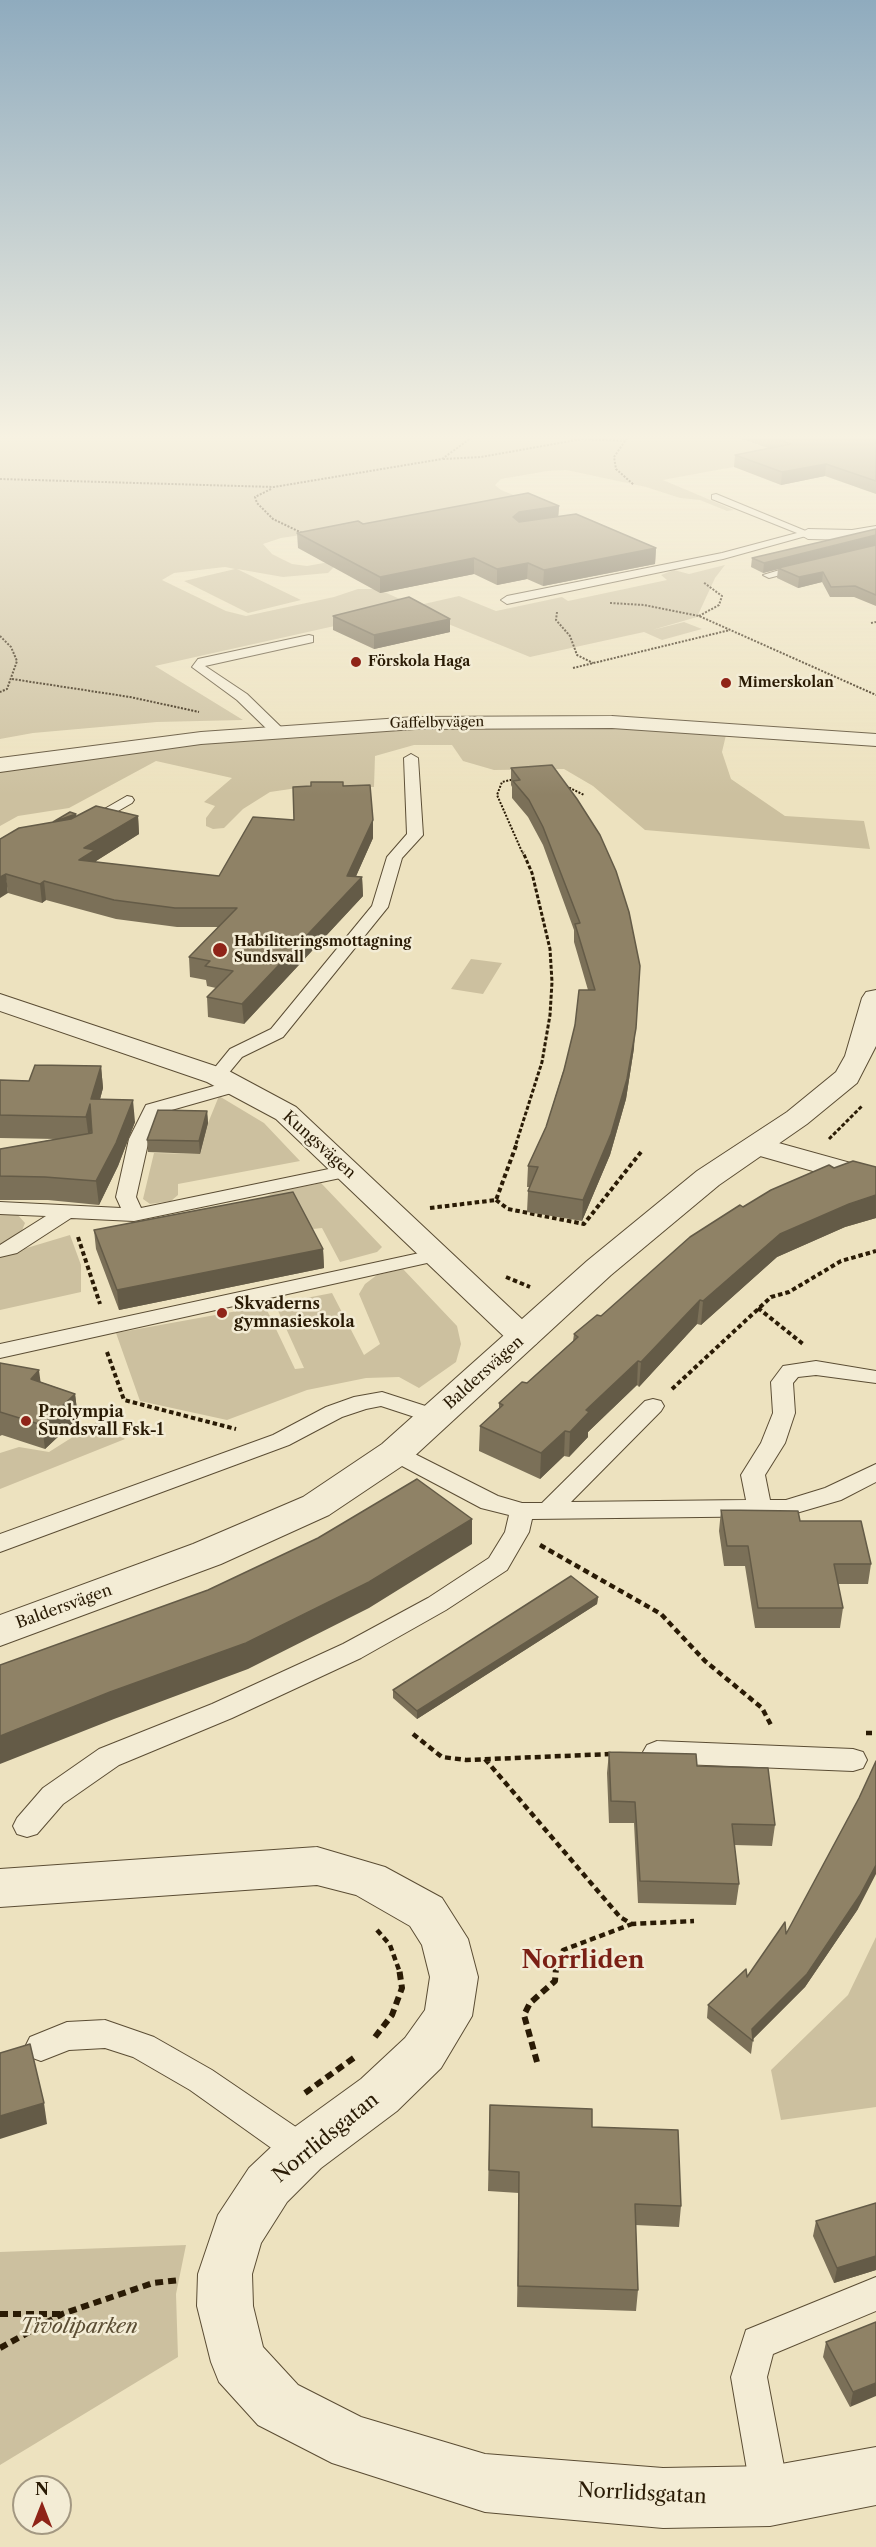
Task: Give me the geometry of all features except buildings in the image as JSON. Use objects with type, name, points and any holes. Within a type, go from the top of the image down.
[{"type":"street","name":"Gaffelbyvägen","points":[[0,765],[117,748],[277,731],[415,723],[612,722],[876,740]]},
{"type":"street","name":"Baldersvägen","points":[[0,1631],[207,1554],[316,1506],[395,1453],[599,1268],[708,1178],[797,1118],[847,1077],[859,1056],[876,998]]},
{"type":"street","name":"Kungsvägen","points":[[0,1002],[226,1081],[286,1113],[524,1336]]},
{"type":"street","points":[[757,1146],[876,1180]]},
{"type":"street","name":"Norrlidsgatan","points":[[0,1888],[317,1866],[369,1880],[426,1912],[444,1939],[454,1977],[448,2016],[423,2053],[380,2095],[285,2137],[267,2185],[237,2233],[225,2274],[225,2306],[239,2362],[278,2405],[352,2443],[485,2483],[663,2498],[770,2496],[876,2476]]},
{"type":"lane","points":[[507,600],[719,557]]},
{"type":"lane","points":[[769,574],[818,561]]},
{"type":"lane","points":[[277,731],[242,697],[198,667],[202,662],[309,639]]},
{"type":"lane","points":[[134,1215],[126,1197],[139,1139],[153,1109],[226,1081],[236,1053],[277,1033],[380,907],[395,857],[414,835],[411,758]]},
{"type":"lane","points":[[75,829],[127,800]]},
{"type":"lane","points":[[0,1208],[134,1215],[348,1171]]},
{"type":"lane","points":[[0,1251],[10,1249],[68,1211]]},
{"type":"lane","points":[[0,1351],[438,1255]]},
{"type":"lane","points":[[760,1508],[753,1474],[773,1443],[784,1413],[782,1382],[791,1371],[816,1368],[872,1377]]},
{"type":"lane","points":[[0,1543],[281,1440],[334,1412],[362,1402],[382,1400],[436,1417]]},
{"type":"lane","points":[[549,1510],[653,1406]]},
{"type":"lane","points":[[395,1453],[490,1502],[520,1522]]},
{"type":"lane","points":[[27,1826],[53,1796],[109,1757],[222,1711],[352,1651],[438,1604],[498,1564],[520,1522],[549,1510],[786,1508],[833,1494],[876,1472]]},
{"type":"lane","points":[[657,1752],[853,1760]]},
{"type":"lane","points":[[41,2047],[67,2036],[105,2034],[143,2047],[201,2080],[285,2137]]},
{"type":"lane","points":[[770,2496],[748,2377],[759,2342],[876,2294]]},
{"type":"path","points":[[697,578],[722,596],[719,605],[699,616]]},
{"type":"path","points":[[540,593],[553,599],[557,608],[556,620],[570,636],[577,655],[593,663]]},
{"type":"path","points":[[603,603],[644,605],[699,616],[876,695]]},
{"type":"path","points":[[871,623],[876,622]]},
{"type":"path","points":[[573,668],[731,630]]},
{"type":"path","points":[[0,636],[12,647],[17,662],[7,689],[0,692]]},
{"type":"path","points":[[12,679],[130,697],[206,714]]},
{"type":"path","points":[[496,1200],[528,1113],[542,1062],[550,1015],[552,982],[543,912],[532,873],[497,795],[502,782],[517,778]]},
{"type":"path","points":[[561,783],[584,795]]},
{"type":"path","points":[[808,1159],[869,1099]]},
{"type":"path","points":[[395,1215],[410,1210],[496,1200],[508,1209],[584,1224],[641,1152]]},
{"type":"path","points":[[81,1244],[91,1279]]},
{"type":"path","points":[[653,1406],[771,1297],[789,1292],[841,1261],[876,1251]]},
{"type":"path","points":[[498,1312],[530,1287],[542,1288]]},
{"type":"path","points":[[758,1308],[809,1350],[816,1368]]},
{"type":"path","points":[[99,1329],[123,1400],[281,1440]]},
{"type":"path","points":[[520,1522],[661,1614],[705,1661],[730,1679],[762,1708],[774,1731],[776,1757]]},
{"type":"path","points":[[413,1734],[442,1757],[485,1759],[657,1752]]},
{"type":"path","points":[[485,1759],[620,1917],[632,1924]]},
{"type":"path","points":[[537,2062],[524,2015],[530,2003],[555,1981],[556,1966],[563,1950],[632,1924],[694,1921]]},
{"type":"path","points":[[371,2042],[392,2015],[402,1988],[400,1971],[390,1945],[372,1926]]},
{"type":"path","points":[[285,2137],[358,2054]]},
{"type":"path","points":[[0,2348],[62,2314],[153,2283],[225,2274]]},
{"type":"path","points":[[0,2314],[62,2314]]},
{"type":"green space","points":[[0,557],[278,557],[292,564],[307,566],[329,562],[334,567],[328,573],[283,577],[237,569],[301,600],[248,613],[184,581],[235,569],[225,567],[174,573],[162,580],[226,611],[246,616],[334,597],[358,589],[378,589],[415,606],[459,596],[496,611],[562,597],[568,601],[667,580],[661,575],[674,570],[689,574],[725,565],[715,578],[697,617],[652,630],[684,622],[702,629],[662,640],[644,632],[530,657],[411,609],[155,666],[243,720],[157,722],[33,733],[0,739]]},
{"type":"green space","points":[[491,726],[678,730],[726,735],[722,752],[731,779],[785,816],[864,821],[870,849],[645,830],[593,786],[564,769],[494,770],[463,761],[452,745],[414,745],[375,756],[374,787],[304,787],[270,792],[243,809],[224,828],[213,829],[206,826],[206,818],[215,806],[204,802],[232,778],[156,761],[69,808],[18,816],[0,826],[0,770],[181,745],[378,730]]},
{"type":"green space","points":[[471,959],[502,963],[483,994],[451,989]]},
{"type":"green space","points":[[219,1096],[264,1123],[300,1161],[178,1184],[178,1195],[171,1201],[150,1204],[143,1199],[154,1153],[200,1154],[208,1123]]},
{"type":"green space","points":[[321,1183],[382,1247],[377,1252],[340,1262],[322,1228],[304,1230],[265,1197],[275,1192]]},
{"type":"green space","points":[[0,1211],[17,1214],[25,1223],[21,1233],[0,1244]]},
{"type":"green space","points":[[70,1235],[81,1265],[81,1292],[0,1310],[0,1256]]},
{"type":"green space","points":[[403,1269],[457,1326],[461,1344],[456,1362],[419,1388],[399,1377],[366,1378],[307,1390],[227,1420],[140,1401],[116,1333],[265,1306],[295,1369],[304,1368],[275,1304],[332,1293],[364,1355],[380,1344],[359,1294],[365,1284],[377,1275]]},
{"type":"green space","points":[[98,1421],[125,1439],[0,1489],[0,1453],[19,1447],[49,1452]]},
{"type":"green space","points":[[876,1937],[876,2107],[781,2120],[771,2070],[848,1995]]},
{"type":"green space","name":"Tivoliparken","points":[[186,2245],[176,2294],[178,2357],[0,2465],[0,2252]]},
{"type":"place","name":"Förskola Haga","points":[[356,662]]},
{"type":"place","name":"Mimerskolan","points":[[726,683]]},
{"type":"place","name":"Habiliteringsmottagning Sundsvall","points":[[220,950]]},
{"type":"place","name":"Skvaderns gymnasieskola","points":[[222,1313]]},
{"type":"place","name":"Prolympia Sundsvall Fsk-1","points":[[26,1421]]},
{"type":"district","name":"Norrliden","points":[[583,1961]]}]
